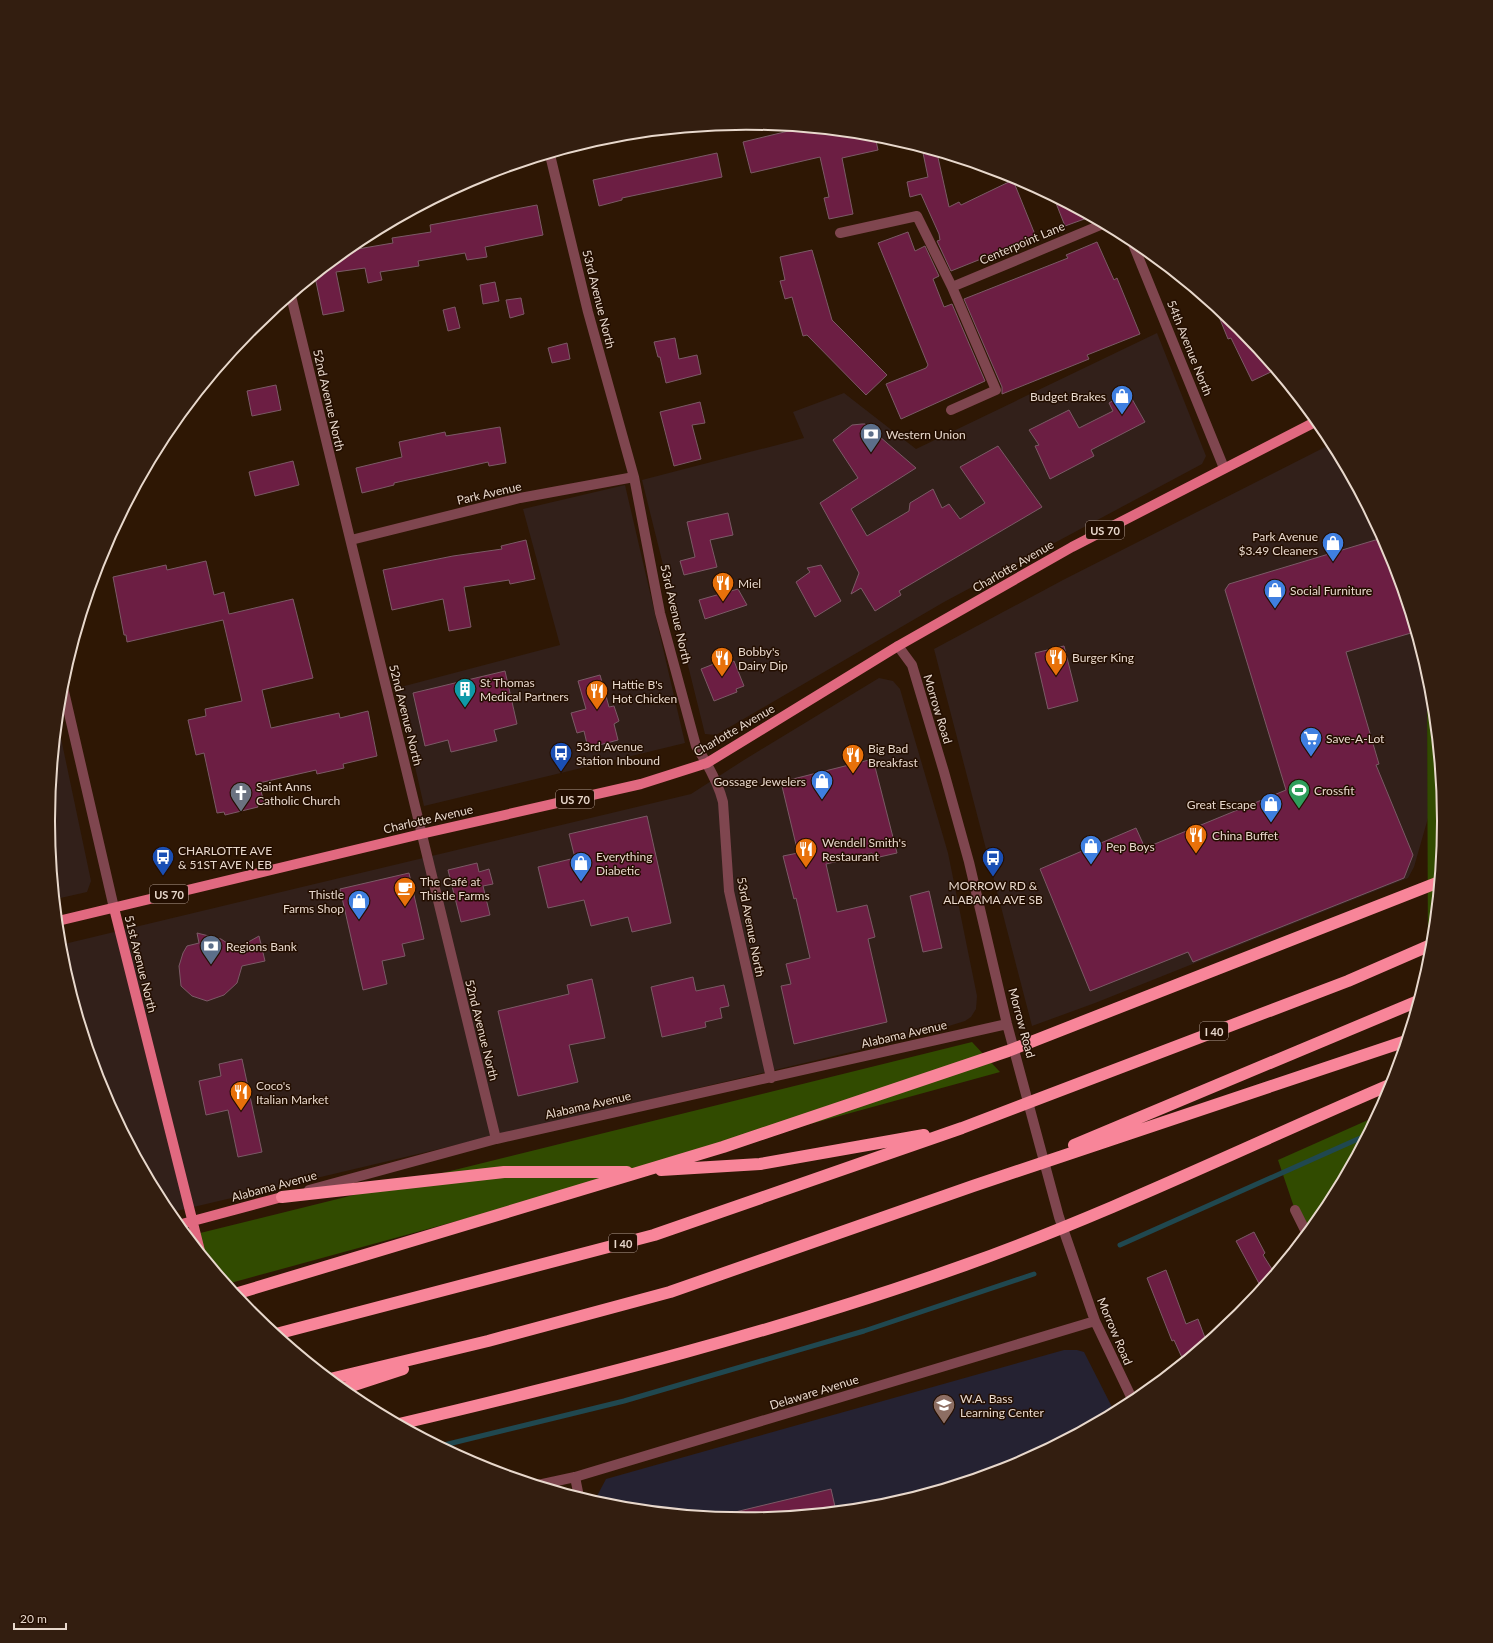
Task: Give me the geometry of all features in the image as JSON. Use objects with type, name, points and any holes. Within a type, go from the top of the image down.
[{"type":"highway","points":[[241,1292],[723,1147],[1008,1051],[1435,884]]},
{"type":"highway","name":"I 40","points":[[282,1332],[654,1235],[962,1128],[1081,1081],[1348,981],[1426,947]]},
{"type":"highway","points":[[1096,1140],[1353,1027],[1413,1003]]},
{"type":"highway","points":[[336,1377],[488,1341],[670,1292],[973,1186],[1096,1140],[1361,1057],[1401,1043]]},
{"type":"highway","points":[[406,1422],[506,1399],[731,1341],[965,1265],[1135,1198],[1384,1087]]},
{"type":"highway","points":[[282,1198],[504,1172],[643,1172],[760,1164],[962,1128]]},
{"type":"highway","points":[[348,1386],[488,1341]]},
{"type":"main road","name":"Charlotte Avenue","points":[[62,920],[422,834],[641,784],[707,763],[898,646],[1072,547],[1311,424]]},
{"type":"main road","name":"51st Avenue North","points":[[114,908],[198,1242]]},
{"type":"main road","name":"Alabama Avenue","points":[[184,1223],[282,1198]]},
{"type":"street","name":"53rd Avenue North","points":[[551,159],[588,312],[634,477],[660,613],[695,741],[720,792],[725,810],[729,891],[771,1078]]},
{"type":"street","points":[[840,233],[918,216],[952,287],[996,390],[951,410]]},
{"type":"street","name":"Centerpoint Lane","points":[[952,287],[1097,226]]},
{"type":"street","name":"54th Avenue North","points":[[1136,250],[1224,468]]},
{"type":"street","name":"52nd Avenue North","points":[[292,301],[496,1140]]},
{"type":"street","name":"Park Avenue","points":[[351,540],[520,498],[634,477]]},
{"type":"street","name":"Morrow Road","points":[[898,646],[912,665],[944,772],[969,862],[1008,1024],[1059,1217],[1095,1321],[1131,1396]]},
{"type":"street","name":"51st Avenue North","points":[[66,700],[114,908]]},
{"type":"street","name":"Alabama Avenue","points":[[282,1198],[496,1140],[1008,1024]]},
{"type":"street","points":[[1295,1210],[1304,1229]]},
{"type":"street","name":"Delaware Avenue","points":[[548,1483],[575,1477],[1095,1321]]},
{"type":"street","points":[[575,1477],[578,1491]]},
{"type":"shaded area","points":[[1157,333],[1206,456],[1202,464],[944,602],[716,735],[705,734],[642,480],[804,438],[793,412],[844,393],[916,449]]},
{"type":"shaded area","points":[[1327,446],[1367,516],[1385,557],[1401,599],[1425,687],[1427,701],[1428,818],[1414,867],[1408,878],[1095,1003],[1032,1026],[934,649],[1063,580]]},
{"type":"shaded area","points":[[625,485],[685,743],[424,806],[397,688],[560,645],[523,509]]},
{"type":"shaded area","points":[[879,678],[893,681],[900,689],[948,853],[977,996],[976,1009],[971,1017],[965,1021],[910,1038],[176,1211],[148,1167],[126,1127],[108,1086],[92,1044],[79,1000],[66,944],[691,794]]},
{"type":"shaded area","points":[[60,736],[91,881],[87,892],[59,898],[56,867],[55,822],[56,776]]},
{"type":"shaded area","name":"W.A. Bass Learning Center","points":[[1064,1350],[1077,1350],[1084,1352],[1112,1408],[1052,1442],[969,1476],[881,1500],[837,1507],[792,1512],[746,1513],[701,1512],[656,1507],[597,1496],[606,1479]]},
{"type":"green space","points":[[1427,700],[1437,776],[1438,822],[1437,867],[1428,938]]},
{"type":"green space","points":[[972,1042],[1000,1072],[232,1283],[193,1235]]},
{"type":"green space","points":[[1371,1119],[1345,1167],[1321,1206],[1304,1229],[1295,1210],[1278,1160]]},
{"type":"water","points":[[1437,861],[1437,867],[1432,915]]},
{"type":"building","points":[[792,131],[876,142],[878,150],[842,158],[853,214],[829,219],[824,198],[829,197],[820,157],[751,173],[743,142]]},
{"type":"building","points":[[717,153],[722,177],[622,198],[622,200],[599,206],[593,180]]},
{"type":"building","points":[[923,154],[938,158],[949,207],[959,202],[961,205],[1009,182],[1015,185],[1036,237],[951,271],[937,241],[940,240],[939,234],[921,194],[910,197],[907,182],[928,177]]},
{"type":"building","points":[[1056,203],[1085,219],[1065,226]]},
{"type":"building","points":[[537,205],[543,235],[485,247],[487,257],[467,260],[465,253],[418,261],[419,266],[380,272],[382,280],[368,283],[365,268],[336,272],[344,311],[323,315],[316,281],[360,249],[393,243],[392,238],[431,232],[430,225]]},
{"type":"building","points":[[908,232],[915,251],[925,246],[939,276],[933,279],[944,307],[952,304],[985,381],[901,419],[886,384],[926,368],[928,365],[878,243]]},
{"type":"building","points":[[1097,242],[1114,280],[1117,278],[1140,334],[1087,355],[1089,359],[1002,394],[1002,387],[964,299],[1068,258],[1066,255]]},
{"type":"building","points":[[812,250],[832,320],[887,375],[866,395],[807,335],[803,336],[792,297],[785,299],[780,281],[785,280],[780,257]]},
{"type":"building","points":[[495,282],[499,301],[483,304],[480,285]]},
{"type":"building","points":[[521,298],[524,314],[510,318],[506,300]]},
{"type":"building","points":[[455,307],[460,328],[448,331],[443,310]]},
{"type":"building","points":[[1220,319],[1271,372],[1252,381],[1231,338],[1228,339]]},
{"type":"building","points":[[675,338],[679,359],[697,355],[701,374],[666,383],[660,357],[658,357],[654,342]]},
{"type":"building","points":[[567,343],[570,359],[552,363],[548,348]]},
{"type":"building","points":[[276,385],[281,410],[252,416],[247,391]]},
{"type":"building","points":[[1128,392],[1145,422],[1091,450],[1094,456],[1050,479],[1035,446],[1039,445],[1029,430],[1069,410],[1079,428],[1113,411],[1109,403]]},
{"type":"building","points":[[700,402],[705,423],[692,425],[701,459],[674,466],[660,412]]},
{"type":"building","points":[[865,424],[916,468],[851,509],[867,536],[909,511],[910,503],[933,489],[942,508],[949,504],[960,519],[985,503],[960,467],[998,446],[1042,507],[899,591],[901,595],[875,611],[861,588],[851,594],[859,573],[820,503],[858,478],[833,440],[852,425]]},
{"type":"building","points":[[500,427],[506,463],[489,466],[488,462],[394,483],[394,485],[362,493],[356,468],[402,457],[399,442],[445,432],[446,436]]},
{"type":"building","points":[[293,461],[299,485],[255,496],[249,472]]},
{"type":"building","points":[[728,513],[733,535],[710,540],[717,567],[684,575],[680,561],[695,557],[687,522]]},
{"type":"building","points":[[1377,539],[1399,594],[1411,633],[1346,652],[1379,764],[1376,765],[1413,855],[1404,878],[1193,962],[1188,952],[1090,991],[1040,869],[1136,828],[1145,848],[1286,790],[1225,590],[1229,584]]},
{"type":"building","points":[[526,540],[535,579],[510,584],[509,580],[464,587],[471,627],[449,631],[443,599],[392,610],[383,570],[453,556],[502,549],[501,546]]},
{"type":"building","points":[[206,561],[214,595],[224,592],[229,614],[293,599],[313,678],[262,690],[271,728],[339,713],[340,718],[368,711],[377,756],[343,764],[344,768],[317,774],[316,770],[259,783],[264,803],[257,804],[258,807],[225,815],[224,812],[217,813],[204,753],[196,755],[188,720],[206,716],[205,709],[242,701],[223,620],[127,642],[126,635],[124,635],[113,577],[166,565],[167,570]]},
{"type":"building","points":[[821,565],[841,601],[815,617],[796,582],[810,572],[807,568]]},
{"type":"building","name":"Miel","points":[[738,589],[747,605],[705,619],[699,600]]},
{"type":"building","name":"Burger King","points":[[1064,646],[1078,701],[1048,709],[1035,653]]},
{"type":"building","name":"Bobby's Dairy Dip","points":[[734,661],[744,686],[736,689],[737,692],[714,701],[701,669],[719,662],[725,666]]},
{"type":"building","name":"St Thomas Medical Partners","points":[[505,671],[517,724],[494,730],[497,741],[451,752],[448,740],[425,746],[413,693]]},
{"type":"building","name":"Hattie B's Hot Chicken","points":[[600,675],[609,707],[614,706],[619,721],[614,724],[618,740],[588,748],[584,731],[577,733],[571,713],[586,709],[578,681]]},
{"type":"building","points":[[873,759],[897,853],[875,858],[872,853],[826,864],[837,912],[867,905],[875,937],[868,939],[887,1022],[794,1044],[781,986],[791,984],[786,964],[810,958],[796,898],[794,899],[783,856],[798,853],[781,782]]},
{"type":"building","points":[[647,816],[671,923],[632,932],[628,917],[591,926],[584,900],[548,908],[538,867],[575,858],[569,834]]},
{"type":"building","points":[[477,863],[479,872],[489,869],[493,884],[483,886],[490,915],[461,922],[448,870]]},
{"type":"building","points":[[409,873],[424,939],[402,944],[405,956],[382,961],[387,984],[363,990],[340,889]]},
{"type":"building","points":[[929,891],[942,948],[923,952],[910,896]]},
{"type":"building","name":"Regions Bank","points":[[197,933],[221,939],[236,949],[259,936],[265,961],[242,966],[237,983],[224,995],[207,1001],[192,996],[181,986],[179,966],[187,946],[199,943]]},
{"type":"building","points":[[693,977],[696,991],[724,985],[729,1006],[720,1008],[722,1018],[705,1022],[706,1027],[662,1037],[651,987]]},
{"type":"building","points":[[592,979],[605,1038],[569,1045],[578,1082],[518,1096],[498,1011],[569,994],[567,985]]},
{"type":"building","name":"Coco's Italian Market","points":[[242,1059],[262,1152],[238,1157],[228,1110],[206,1115],[199,1081],[221,1076],[219,1064]]},
{"type":"building","points":[[1254,1232],[1265,1253],[1263,1255],[1272,1270],[1259,1284],[1236,1241]]},
{"type":"building","points":[[1166,1270],[1186,1324],[1198,1319],[1205,1338],[1182,1358],[1174,1340],[1172,1341],[1147,1278]]},
{"type":"building","points":[[831,1489],[835,1507],[792,1512],[732,1513]]},
{"type":"waterway","points":[[1120,1245],[1361,1138]]},
{"type":"waterway","points":[[446,1444],[624,1401],[864,1331],[1034,1274]]},
{"type":"place","name":"Budget Brakes","points":[[1122,416]]},
{"type":"place","name":"Western Union","points":[[871,454]]},
{"type":"place","name":"Park Avenue $3.49 Cleaners","points":[[1333,562]]},
{"type":"place","name":"Miel","points":[[723,602]]},
{"type":"place","name":"Social Furniture","points":[[1275,610]]},
{"type":"place","name":"Burger King","points":[[1056,676]]},
{"type":"place","name":"Bobby's Dairy Dip","points":[[722,678]]},
{"type":"place","name":"St Thomas Medical Partners","points":[[465,708]]},
{"type":"place","name":"Hattie B's Hot Chicken","points":[[597,710]]},
{"type":"place","name":"Save-A-Lot","points":[[1311,758]]},
{"type":"place","name":"53rd Avenue Station Inbound","points":[[561,772]]},
{"type":"place","name":"Big Bad Breakfast","points":[[853,774]]},
{"type":"place","name":"Gossage Jewelers","points":[[822,800]]},
{"type":"place","name":"Crossfit","points":[[1299,810]]},
{"type":"place","name":"Saint Anns Catholic Church","points":[[241,812]]},
{"type":"place","name":"Great Escape","points":[[1271,824]]},
{"type":"place","name":"China Buffet","points":[[1196,854]]},
{"type":"place","name":"Pep Boys","points":[[1091,866]]},
{"type":"place","name":"Wendell Smith's Restaurant","points":[[806,868]]},
{"type":"place","name":"CHARLOTTE AVE & 51ST AVE N EB","points":[[163,876]]},
{"type":"place","name":"MORROW RD & ALABAMA AVE SB","points":[[993,878]]},
{"type":"place","name":"Everything Diabetic","points":[[581,882]]},
{"type":"place","name":"The Café at Thistle Farms","points":[[405,908]]},
{"type":"place","name":"Thistle Farms Shop","points":[[359,920]]},
{"type":"place","name":"Regions Bank","points":[[211,966]]},
{"type":"place","name":"Coco's Italian Market","points":[[241,1112]]},
{"type":"place","name":"W.A. Bass Learning Center","points":[[944,1424]]}]
